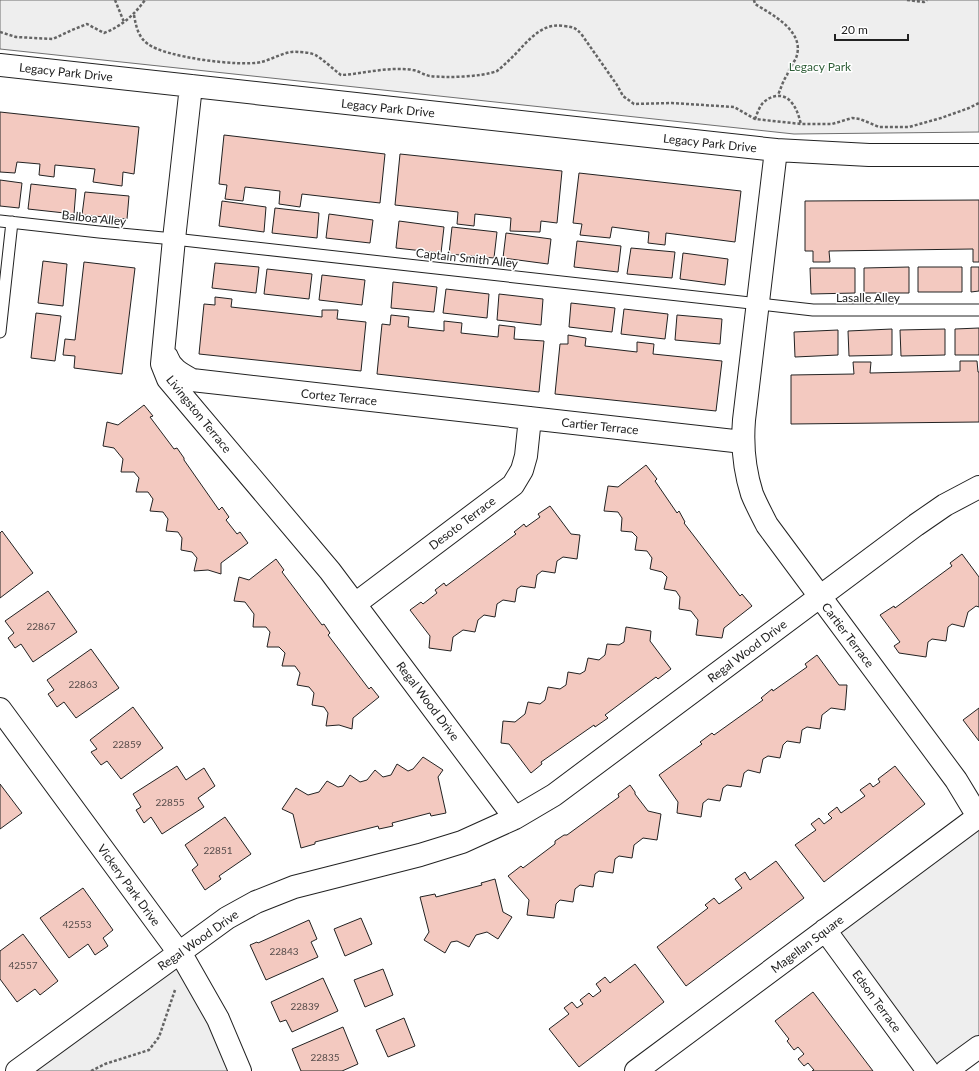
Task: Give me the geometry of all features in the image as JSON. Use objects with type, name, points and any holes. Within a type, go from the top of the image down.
[{"type":"street","name":"Legacy Park Drive","points":[[0,65],[776,150],[869,155],[979,155]]},
{"type":"street","name":"Livingston Terrace","points":[[191,86],[162,364],[168,379],[330,571],[355,604]]},
{"type":"street","points":[[758,304],[776,150]]},
{"type":"street","name":"Cartier Terrace","points":[[758,304],[744,420],[743,442],[744,461],[752,494],[767,525],[956,780],[979,817]]},
{"type":"street","name":"Cortez Terrace","points":[[164,348],[169,362],[179,373],[192,380],[530,418]]},
{"type":"street","name":"Cartier Terrace","points":[[530,418],[743,442]]},
{"type":"street","name":"Desoto Terrace","points":[[355,604],[513,485],[522,470],[526,456],[530,418]]},
{"type":"street","name":"Regal Wood Drive","points":[[17,1071],[182,957],[227,918],[256,902],[294,887],[420,855],[462,842],[516,818],[554,795],[916,525],[945,506],[979,487]]},
{"type":"street","name":"Regal Wood Drive","points":[[355,604],[516,818]]},
{"type":"street","name":"Vickery Park Drive","points":[[0,709],[182,957],[218,1019],[240,1071]]},
{"type":"street","name":"Magellan Square","points":[[636,1071],[979,817]]},
{"type":"street","name":"Edson Terrace","points":[[826,930],[928,1071]]},
{"type":"street","points":[[946,1071],[979,1047]]},
{"type":"lane","name":"Balboa Alley","points":[[0,221],[174,239]]},
{"type":"lane","points":[[0,332],[12,222]]},
{"type":"lane","name":"Captain Smith Alley","points":[[174,239],[758,304]]},
{"type":"lane","name":"Lasalle Alley","points":[[758,304],[813,310],[979,310]]},
{"type":"path","points":[[115,0],[124,22]]},
{"type":"path","points":[[0,32],[16,37],[53,39],[87,24],[104,32],[114,29],[134,15],[145,0]]},
{"type":"path","points":[[754,0],[755,4],[786,25],[794,35],[798,44],[796,57],[778,95]]},
{"type":"path","points":[[907,0],[924,2],[927,0]]},
{"type":"path","points":[[134,15],[139,34],[148,45],[169,53],[238,63],[261,62],[283,54],[297,52],[316,55],[341,75],[377,70],[398,69],[412,70],[429,76],[452,76],[486,73],[497,70],[515,56],[528,41],[543,28],[559,25],[576,28],[617,85],[622,96],[634,104],[672,103],[734,107],[756,119],[801,124],[832,124],[852,118],[860,119],[879,127],[909,127],[941,118],[979,103]]},
{"type":"path","points":[[756,119],[761,105],[768,98],[778,95],[788,98],[792,103],[801,124]]},
{"type":"path","points":[[91,1071],[105,1064],[149,1050],[159,1037],[182,957]]},
{"type":"green space","name":"Legacy Park","points":[[0,0],[979,0],[979,132],[794,134],[0,49]]},
{"type":"green space","points":[[979,818],[979,1047],[928,1071],[825,930]]},
{"type":"green space","points":[[179,953],[240,1071],[17,1071]]},
{"type":"building","points":[[0,112],[139,127],[134,174],[123,172],[122,186],[93,182],[95,169],[55,165],[54,177],[39,175],[40,164],[17,162],[15,173],[0,172]]},
{"type":"building","points":[[224,135],[385,154],[380,203],[302,194],[300,207],[279,204],[280,191],[245,187],[243,201],[225,199],[227,185],[219,184]]},
{"type":"building","points":[[400,154],[562,171],[557,223],[541,221],[540,232],[510,231],[511,218],[475,214],[474,226],[457,224],[458,212],[395,205]]},
{"type":"building","points":[[579,173],[741,191],[735,242],[666,233],[665,245],[648,243],[649,232],[612,227],[610,238],[580,235],[582,224],[573,223]]},
{"type":"building","points":[[0,180],[22,183],[19,208],[0,206]]},
{"type":"building","points":[[31,184],[76,189],[74,214],[28,209]]},
{"type":"building","points":[[85,192],[129,196],[127,219],[82,215]]},
{"type":"building","points":[[979,200],[979,262],[973,262],[973,249],[829,251],[830,262],[813,262],[813,251],[805,251],[805,201]]},
{"type":"building","points":[[222,201],[266,207],[264,232],[219,226]]},
{"type":"building","points":[[275,208],[319,213],[317,238],[272,233]]},
{"type":"building","points":[[329,214],[373,220],[370,243],[326,238]]},
{"type":"building","points":[[399,221],[444,227],[441,253],[396,248]]},
{"type":"building","points":[[452,227],[497,232],[494,258],[449,254]]},
{"type":"building","points":[[506,233],[551,239],[548,264],[503,258]]},
{"type":"building","points":[[577,241],[621,246],[618,272],[574,267]]},
{"type":"building","points":[[631,248],[675,252],[672,278],[627,274]]},
{"type":"building","points":[[683,253],[728,259],[725,285],[680,279]]},
{"type":"building","points":[[43,261],[67,264],[63,306],[38,303]]},
{"type":"building","points":[[84,262],[135,268],[122,374],[74,368],[75,356],[63,355],[65,339],[75,340]]},
{"type":"building","points":[[215,263],[259,267],[256,293],[212,288]]},
{"type":"building","points":[[909,267],[909,293],[864,293],[864,268]]},
{"type":"building","points":[[918,267],[962,267],[962,292],[918,292]]},
{"type":"building","points":[[971,267],[979,267],[979,291],[971,292]]},
{"type":"building","points":[[810,268],[855,268],[855,293],[811,294]]},
{"type":"building","points":[[267,269],[312,274],[309,299],[264,294]]},
{"type":"building","points":[[322,275],[365,280],[362,305],[319,300]]},
{"type":"building","points":[[393,282],[437,287],[434,312],[391,308]]},
{"type":"building","points":[[446,289],[489,294],[487,318],[443,313]]},
{"type":"building","points":[[499,294],[543,299],[541,325],[497,320]]},
{"type":"building","points":[[215,297],[232,299],[231,307],[322,317],[322,310],[338,310],[337,319],[366,322],[361,371],[199,354],[204,304],[215,305]]},
{"type":"building","points":[[571,303],[615,308],[612,332],[569,327]]},
{"type":"building","points":[[624,309],[668,314],[665,339],[621,334]]},
{"type":"building","points":[[36,313],[61,316],[55,361],[31,358]]},
{"type":"building","points":[[391,315],[409,317],[408,327],[444,331],[444,321],[462,323],[461,333],[498,337],[499,325],[515,327],[514,339],[544,341],[539,392],[377,374],[382,324],[390,325]]},
{"type":"building","points":[[677,315],[722,319],[720,344],[675,340]]},
{"type":"building","points":[[979,328],[979,355],[955,355],[955,329]]},
{"type":"building","points":[[892,329],[892,355],[849,356],[848,331]]},
{"type":"building","points":[[945,329],[945,355],[901,356],[900,330]]},
{"type":"building","points":[[838,330],[838,355],[795,357],[794,332]]},
{"type":"building","points":[[568,335],[586,338],[585,346],[637,352],[637,342],[654,344],[653,354],[722,361],[716,411],[555,394],[560,344],[568,344]]},
{"type":"building","points":[[960,361],[977,361],[979,372],[979,422],[791,424],[791,375],[854,374],[853,362],[871,362],[870,373],[960,371]]},
{"type":"building","points":[[144,405],[153,416],[150,417],[174,449],[177,448],[219,510],[222,507],[229,517],[226,520],[237,534],[240,532],[248,543],[221,563],[221,574],[208,570],[194,571],[197,558],[192,552],[181,550],[182,538],[178,532],[166,531],[168,519],[163,512],[150,511],[153,499],[148,492],[136,492],[139,478],[134,472],[121,472],[123,459],[114,448],[103,446],[107,422],[118,425]]},
{"type":"building","points":[[646,465],[657,479],[655,481],[677,513],[679,511],[685,522],[684,523],[740,596],[742,594],[752,606],[724,628],[722,638],[696,635],[698,620],[691,611],[679,609],[680,597],[676,591],[664,589],[667,577],[662,572],[650,569],[652,558],[647,551],[635,550],[637,537],[632,532],[621,531],[622,518],[618,512],[604,511],[608,486],[618,487]]},
{"type":"building","points":[[550,506],[571,534],[580,535],[577,559],[563,557],[557,561],[555,573],[542,571],[537,575],[535,588],[521,586],[517,589],[515,602],[503,600],[497,604],[495,617],[484,615],[478,620],[475,632],[463,630],[453,637],[451,651],[429,648],[430,636],[410,610],[421,602],[423,604],[437,593],[435,590],[444,583],[446,586],[516,534],[514,532],[524,524],[526,527],[540,517],[538,514]]},
{"type":"building","points":[[2,531],[33,573],[0,598],[0,533]]},
{"type":"building","points":[[962,554],[979,577],[979,607],[976,606],[968,612],[964,627],[952,624],[948,627],[946,641],[932,639],[928,642],[926,657],[899,653],[894,646],[900,642],[880,615],[894,606],[895,608],[952,566],[950,563]]},
{"type":"building","points":[[276,559],[284,570],[282,572],[322,625],[324,624],[330,633],[328,635],[369,689],[371,687],[379,697],[353,718],[352,729],[339,725],[326,726],[328,713],[324,707],[312,705],[314,693],[309,687],[297,685],[300,673],[295,666],[282,666],[285,653],[279,647],[267,647],[270,632],[266,627],[253,627],[254,614],[245,602],[234,601],[239,577],[249,580]]},
{"type":"building","points":[[48,591],[77,632],[33,662],[21,644],[15,648],[8,638],[14,633],[5,621]]},
{"type":"building","points":[[626,627],[651,631],[650,641],[671,669],[658,679],[656,677],[605,715],[608,718],[595,727],[594,725],[541,762],[542,764],[531,773],[509,744],[501,743],[503,721],[515,722],[525,714],[528,702],[540,704],[545,700],[548,687],[560,689],[566,685],[568,672],[580,674],[585,671],[588,658],[599,660],[605,655],[607,644],[619,645],[624,642]]},
{"type":"building","points":[[91,649],[119,688],[76,718],[64,702],[57,707],[48,694],[54,690],[47,680]]},
{"type":"building","points":[[817,655],[839,685],[847,685],[845,710],[831,708],[822,715],[820,729],[807,727],[802,730],[800,743],[787,741],[783,745],[780,758],[768,756],[763,759],[760,773],[748,770],[744,773],[741,787],[727,785],[723,788],[720,801],[708,799],[703,803],[701,817],[677,813],[678,802],[659,775],[702,744],[700,742],[712,733],[714,735],[763,700],[761,698],[772,689],[773,691],[807,667],[805,664]]},
{"type":"building","points":[[133,707],[163,748],[121,779],[107,761],[101,765],[91,752],[97,749],[90,740]]},
{"type":"building","points":[[979,708],[979,741],[963,720]]},
{"type":"building","points":[[423,757],[443,770],[438,777],[446,813],[431,816],[430,813],[392,823],[393,826],[379,829],[378,826],[315,842],[315,844],[301,848],[293,814],[282,809],[296,788],[308,795],[319,792],[327,781],[338,787],[343,786],[350,775],[360,782],[367,780],[375,770],[383,777],[391,775],[397,764],[408,771],[413,769]]},
{"type":"building","points":[[177,766],[186,780],[204,768],[215,786],[198,798],[204,807],[162,834],[151,817],[144,823],[136,810],[141,807],[133,794]]},
{"type":"building","points":[[895,766],[925,804],[824,882],[795,845],[816,830],[811,824],[819,818],[824,824],[832,818],[828,814],[837,807],[841,813],[865,796],[860,790],[870,783],[873,787],[880,782],[878,779]]},
{"type":"building","points":[[0,784],[22,813],[0,829]]},
{"type":"building","points":[[630,785],[648,811],[661,814],[657,840],[643,838],[634,845],[632,858],[619,856],[615,859],[613,873],[599,871],[595,874],[593,887],[580,885],[575,889],[573,902],[560,900],[556,904],[554,918],[527,915],[529,900],[508,876],[521,866],[523,868],[555,844],[555,841],[564,835],[567,835],[619,797],[618,794]]},
{"type":"building","points":[[225,817],[251,854],[219,876],[221,879],[205,890],[192,870],[198,865],[185,845]]},
{"type":"building","points":[[776,861],[804,898],[686,986],[657,947],[708,908],[705,905],[714,898],[719,904],[742,888],[735,879],[745,872],[750,880]]},
{"type":"building","points":[[495,879],[503,912],[512,917],[498,939],[487,932],[476,935],[469,947],[457,941],[451,942],[445,953],[424,940],[429,932],[420,897],[435,894],[436,897],[482,885],[481,883]]},
{"type":"building","points":[[83,888],[113,930],[103,938],[108,946],[95,955],[88,944],[69,958],[40,918]]},
{"type":"building","points":[[361,918],[372,944],[345,956],[334,929]]},
{"type":"building","points":[[309,920],[317,939],[311,942],[318,957],[266,980],[250,945],[257,942],[258,943]]},
{"type":"building","points":[[23,934],[58,981],[40,995],[35,989],[17,1002],[0,979],[0,951]]},
{"type":"building","points":[[635,964],[664,1002],[579,1067],[549,1029],[569,1014],[564,1008],[572,1002],[577,1008],[583,1004],[580,1000],[589,993],[593,997],[601,991],[596,984],[605,977],[610,983]]},
{"type":"building","points":[[383,969],[393,995],[365,1007],[354,980]]},
{"type":"building","points":[[323,978],[338,1011],[292,1032],[286,1020],[280,1022],[271,1002]]},
{"type":"building","points":[[813,992],[873,1071],[812,1071],[814,1070],[808,1063],[804,1066],[798,1059],[804,1054],[798,1047],[794,1050],[787,1041],[789,1039],[775,1021]]},
{"type":"building","points":[[404,1018],[415,1046],[388,1057],[376,1030]]},
{"type":"building","points":[[343,1027],[358,1064],[342,1071],[301,1071],[292,1049]]}]
